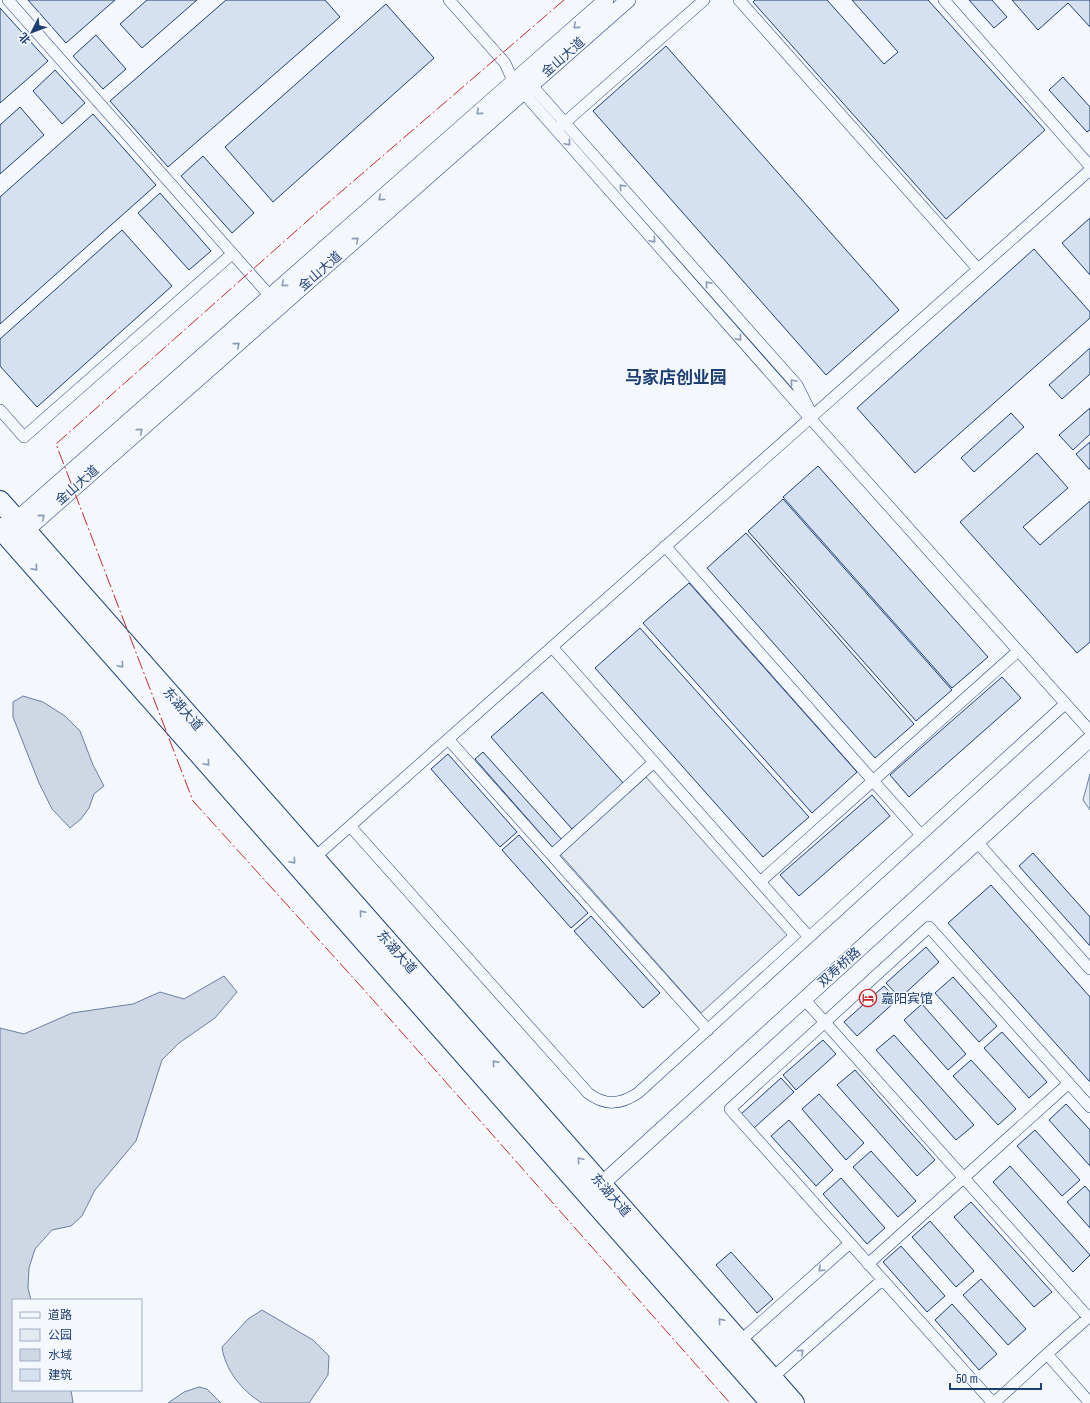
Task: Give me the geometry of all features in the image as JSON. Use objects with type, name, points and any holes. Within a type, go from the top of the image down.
[{"type":"highway","name":"东湖大道","points":[[0,501],[12,530],[595,1190],[739,1342],[794,1403]]},
{"type":"highway","name":"东湖大道","points":[[12,530],[314,858],[595,1190],[771,1403]]},
{"type":"street","points":[[8,0],[270,296]]},
{"type":"street","points":[[449,0],[561,126],[811,417],[1090,731]]},
{"type":"street","name":"金山大道","points":[[12,530],[522,83],[606,0]]},
{"type":"street","name":"金山大道","points":[[12,530],[270,296],[522,83],[628,0]]},
{"type":"street","points":[[561,126],[704,0]]},
{"type":"street","points":[[738,0],[978,269]]},
{"type":"street","points":[[944,0],[1090,166]]},
{"type":"street","points":[[314,858],[1090,170]]},
{"type":"street","points":[[0,410],[24,437],[232,254]]},
{"type":"street","points":[[665,546],[921,835]]},
{"type":"street","points":[[552,647],[809,937]]},
{"type":"street","points":[[760,882],[1018,651]]},
{"type":"street","points":[[350,826],[588,1093],[598,1100],[612,1103],[628,1100],[638,1093],[1065,704]]},
{"type":"street","points":[[448,738],[708,1030]]},
{"type":"street","name":"双寿桥路","points":[[595,1190],[1090,739]]},
{"type":"street","points":[[552,855],[654,762]]},
{"type":"street","points":[[977,842],[1090,969]]},
{"type":"street","points":[[804,999],[826,1023],[964,1178],[1089,1316],[993,1403],[730,1110],[826,1023],[929,928],[1090,1107]]},
{"type":"street","points":[[868,1264],[1069,1084]]},
{"type":"street","points":[[739,1342],[850,1243]]},
{"type":"street","points":[[772,1378],[882,1280]]},
{"type":"street","points":[[1047,1354],[1090,1402]]},
{"type":"green space","points":[[1090,774],[1090,810],[1083,800]]},
{"type":"green space","points":[[646,777],[787,935],[701,1013],[560,854]]},
{"type":"water","points":[[23,696],[43,702],[65,716],[80,731],[93,765],[104,786],[94,794],[89,808],[81,819],[70,828],[52,809],[39,783],[13,717],[13,702]]},
{"type":"water","points":[[224,976],[237,992],[215,1018],[179,1043],[162,1060],[136,1141],[95,1190],[82,1216],[71,1226],[52,1230],[35,1249],[29,1268],[28,1288],[31,1299],[12,1299],[12,1391],[71,1391],[73,1403],[0,1403],[0,1028],[24,1034],[72,1013],[133,1004],[160,992],[184,999]]},
{"type":"water","points":[[262,1310],[313,1340],[329,1356],[328,1375],[309,1403],[262,1403],[241,1386],[231,1372],[222,1347],[248,1319]]},
{"type":"water","points":[[199,1387],[207,1389],[221,1403],[168,1403],[184,1392]]},
{"type":"building","points":[[28,0],[115,0],[66,43]]},
{"type":"building","points":[[147,0],[197,0],[142,48],[120,24]]},
{"type":"building","points":[[226,0],[325,0],[340,17],[168,167],[110,101]]},
{"type":"building","points":[[755,0],[827,0],[884,64],[898,52],[852,0],[928,0],[1045,130],[946,219],[753,2]]},
{"type":"building","points":[[969,0],[992,0],[1007,17],[994,28]]},
{"type":"building","points":[[1012,0],[1090,0],[1090,27],[1068,3],[1038,30]]},
{"type":"building","points":[[386,4],[434,58],[273,202],[225,147]]},
{"type":"building","points":[[0,8],[48,61],[0,103]]},
{"type":"building","points":[[96,35],[126,69],[103,89],[73,56]]},
{"type":"building","points":[[666,46],[899,310],[826,375],[593,111]]},
{"type":"building","points":[[55,70],[85,103],[62,124],[33,91]]},
{"type":"building","points":[[1063,77],[1090,107],[1090,130],[1087,132],[1049,90]]},
{"type":"building","points":[[20,107],[44,135],[0,174],[0,125]]},
{"type":"building","points":[[93,114],[156,185],[0,324],[0,197]]},
{"type":"building","points":[[203,156],[254,213],[232,233],[181,176]]},
{"type":"building","points":[[160,193],[211,251],[189,270],[138,213]]},
{"type":"building","points":[[1090,218],[1090,275],[1062,243]]},
{"type":"building","points":[[122,230],[172,286],[37,407],[0,366],[0,339]]},
{"type":"building","points":[[1034,249],[1090,312],[1090,318],[915,473],[857,408]]},
{"type":"building","points":[[1090,348],[1090,374],[1062,399],[1049,385]]},
{"type":"building","points":[[1090,408],[1090,434],[1073,450],[1059,435]]},
{"type":"building","points":[[1011,413],[1024,427],[974,472],[961,458]]},
{"type":"building","points":[[1090,442],[1090,469],[1089,469],[1076,454]]},
{"type":"building","points":[[1037,453],[1068,488],[1023,527],[1040,545],[1090,501],[1090,642],[1077,653],[960,522]]},
{"type":"building","points":[[818,466],[988,657],[952,688],[783,497]]},
{"type":"building","points":[[783,499],[952,690],[916,721],[748,531]]},
{"type":"building","points":[[746,533],[914,724],[875,758],[707,568]]},
{"type":"building","points":[[689,583],[857,772],[812,813],[643,623]]},
{"type":"building","points":[[640,628],[809,817],[763,857],[595,668]]},
{"type":"building","points":[[1002,677],[1021,698],[909,797],[890,775]]},
{"type":"building","points":[[542,692],[624,784],[572,829],[491,737]]},
{"type":"building","points":[[483,752],[563,841],[554,849],[475,759]]},
{"type":"building","points":[[448,754],[517,832],[500,847],[431,769]]},
{"type":"building","points":[[872,795],[890,816],[799,896],[780,875]]},
{"type":"building","points":[[519,835],[588,913],[571,928],[502,850]]},
{"type":"building","points":[[1033,853],[1090,917],[1090,946],[1019,866]]},
{"type":"building","points":[[991,885],[1090,997],[1090,1082],[948,923]]},
{"type":"building","points":[[591,916],[660,993],[643,1008],[574,931]]},
{"type":"building","points":[[926,947],[939,962],[900,998],[886,983]]},
{"type":"building","points":[[953,977],[997,1026],[979,1042],[935,993]]},
{"type":"building","points":[[884,986],[897,1000],[857,1036],[844,1022]]},
{"type":"building","points":[[922,1004],[966,1054],[948,1070],[904,1020]]},
{"type":"building","points":[[1002,1032],[1047,1082],[1029,1098],[984,1048]]},
{"type":"building","points":[[894,1035],[974,1125],[956,1140],[876,1050]]},
{"type":"building","points":[[823,1040],[836,1054],[796,1090],[783,1075]]},
{"type":"building","points":[[971,1060],[1016,1109],[998,1125],[953,1076]]},
{"type":"building","points":[[855,1070],[935,1160],[917,1176],[837,1085]]},
{"type":"building","points":[[781,1078],[794,1092],[754,1128],[741,1114]]},
{"type":"building","points":[[819,1094],[864,1143],[846,1160],[802,1109]]},
{"type":"building","points":[[1066,1104],[1090,1130],[1090,1166],[1049,1120]]},
{"type":"building","points":[[789,1120],[833,1170],[816,1186],[771,1136]]},
{"type":"building","points":[[1035,1130],[1080,1180],[1062,1196],[1017,1146]]},
{"type":"building","points":[[871,1151],[916,1201],[898,1217],[853,1167]]},
{"type":"building","points":[[1010,1166],[1090,1255],[1073,1272],[993,1182]]},
{"type":"building","points":[[841,1178],[885,1228],[867,1244],[823,1194]]},
{"type":"building","points":[[1085,1186],[1090,1192],[1090,1228],[1067,1202]]},
{"type":"building","points":[[971,1202],[1052,1292],[1034,1307],[954,1217]]},
{"type":"building","points":[[930,1221],[974,1271],[956,1287],[912,1237]]},
{"type":"building","points":[[901,1246],[945,1296],[927,1312],[883,1262]]},
{"type":"building","points":[[731,1252],[773,1299],[757,1313],[716,1265]]},
{"type":"building","points":[[981,1279],[1026,1329],[1008,1345],[963,1295]]},
{"type":"building","points":[[952,1304],[997,1354],[979,1370],[935,1320]]},
{"type":"power","points":[[564,0],[314,215],[56,444],[193,801],[366,992],[730,1403]]},
{"type":"place","name":"嘉阳宾馆","points":[[868,998]]},
{"type":"district","name":"马家店创业园","points":[[676,376]]}]
